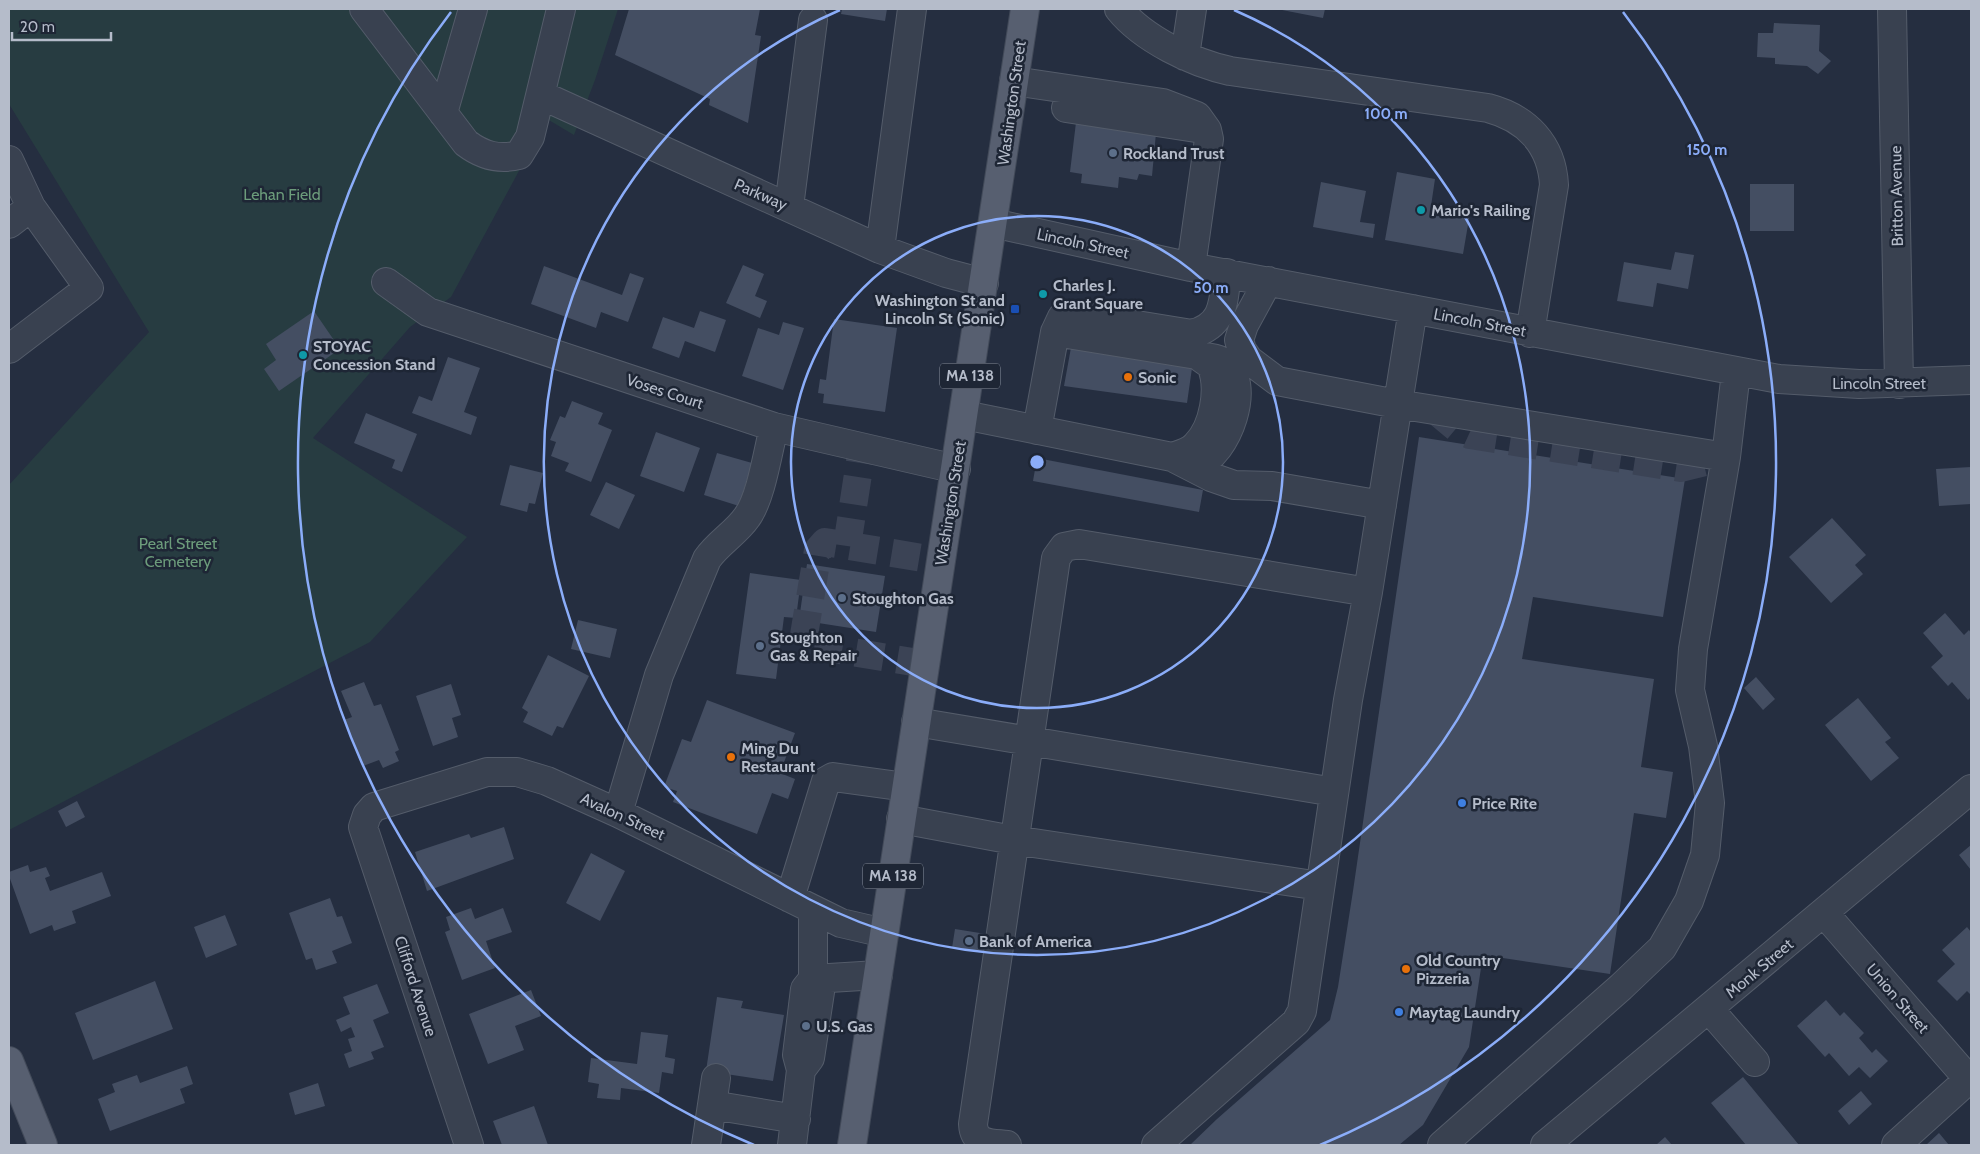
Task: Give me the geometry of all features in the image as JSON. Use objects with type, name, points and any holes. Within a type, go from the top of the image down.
[{"type":"main road","name":"Washington Street","points":[[852,1145],[956,469],[1024,9]]},
{"type":"main road","points":[[9,1061],[43,1145]]},
{"type":"street","points":[[443,113],[473,9]]},
{"type":"street","points":[[376,16],[466,143],[476,151],[493,157],[507,158],[519,154],[526,147],[541,96],[561,9]]},
{"type":"street","points":[[880,249],[912,9]]},
{"type":"street","points":[[1119,9],[1133,23],[1185,56],[1206,65],[1230,71],[1488,108],[1514,117],[1533,132],[1545,148],[1554,174],[1554,185],[1530,333]]},
{"type":"street","points":[[1185,56],[1192,9]]},
{"type":"street","name":"Britton Avenue","points":[[1892,9],[1900,384]]},
{"type":"street","points":[[789,207],[813,20]]},
{"type":"street","points":[[1014,81],[1163,102],[1198,116],[1207,130],[1209,139],[1191,267]]},
{"type":"street","name":"Parkway","points":[[541,96],[880,249],[946,273],[984,283]]},
{"type":"street","points":[[9,160],[31,207],[89,288],[9,349]]},
{"type":"street","points":[[9,224],[31,207]]},
{"type":"street","name":"Lincoln Street","points":[[992,223],[1191,267],[1227,272],[1736,372],[1817,383],[1900,384],[1971,380]]},
{"type":"street","points":[[1194,345],[1203,331],[1218,318],[1222,311],[1227,272]]},
{"type":"street","points":[[1268,281],[1241,332],[1239,340],[1242,350],[1249,360],[1269,377],[1277,381],[1397,404],[1726,457]]},
{"type":"street","name":"Voses Court","points":[[386,282],[428,312],[774,428],[956,469]]},
{"type":"street","points":[[1158,1145],[1296,1022],[1302,1011],[1334,792],[1413,309]]},
{"type":"street","points":[[1037,430],[1055,332],[1062,317],[1068,314],[1194,345],[1242,350]]},
{"type":"street","points":[[1180,461],[1196,445],[1211,418],[1215,387],[1213,369],[1194,345]]},
{"type":"street","points":[[1442,1145],[1621,987],[1662,948],[1688,901],[1705,855],[1710,803],[1703,746],[1690,690],[1693,649],[1726,457],[1736,372]]},
{"type":"street","points":[[964,416],[1180,461],[1211,477],[1234,485],[1272,486],[1382,505]]},
{"type":"street","points":[[618,813],[659,675],[707,559],[718,544],[741,525],[753,509],[774,428]]},
{"type":"street","points":[[1008,1145],[980,1141],[973,1133],[973,1124],[1002,938],[1013,840],[1056,558],[1064,547],[1079,544],[1368,592]]},
{"type":"street","points":[[916,722],[1028,743],[1334,792]]},
{"type":"street","name":"Avalon Street","points":[[363,827],[367,815],[374,808],[487,772],[501,771],[539,778],[618,813],[841,923],[884,933]]},
{"type":"street","points":[[792,1145],[801,1070],[810,1058],[820,992],[813,979],[802,904],[826,781],[833,777],[906,788]]},
{"type":"street","name":"Monk Street","points":[[1545,1145],[1971,789]]},
{"type":"street","points":[[901,820],[1013,840],[1320,886]]},
{"type":"street","name":"Clifford Avenue","points":[[363,827],[469,1145]]},
{"type":"street","name":"Union Street","points":[[1824,913],[1970,1080]]},
{"type":"street","points":[[813,979],[878,975]]},
{"type":"street","points":[[1709,1009],[1755,1062]]},
{"type":"street","points":[[706,1145],[716,1078]]},
{"type":"street","points":[[1896,1145],[1970,1080]]},
{"type":"street","points":[[712,1105],[796,1119]]},
{"type":"green space","points":[[9,9],[618,9],[595,80],[574,135],[547,119],[451,297],[410,327],[313,438],[467,537],[370,642],[9,830],[9,485],[149,332],[9,104]]},
{"type":"building","points":[[629,9],[760,9],[755,35],[761,36],[748,123],[709,105],[710,99],[615,55]]},
{"type":"building","points":[[842,9],[887,9],[885,21],[841,14]]},
{"type":"building","points":[[1277,9],[1325,9],[1323,18]]},
{"type":"building","points":[[1774,23],[1820,25],[1819,51],[1831,61],[1818,74],[1807,66],[1775,64],[1775,58],[1757,57],[1758,33],[1773,33]]},
{"type":"building","name":"Rockland Trust","points":[[1077,114],[1156,133],[1152,176],[1139,174],[1137,180],[1119,177],[1118,188],[1081,183],[1082,174],[1070,172]]},
{"type":"building","name":"Mario's Railing","points":[[1397,172],[1435,179],[1431,206],[1470,213],[1463,254],[1385,240]]},
{"type":"building","points":[[1321,182],[1366,191],[1360,222],[1375,224],[1373,238],[1313,227]]},
{"type":"building","points":[[1750,184],[1794,184],[1794,231],[1750,231]]},
{"type":"building","points":[[1675,252],[1694,255],[1688,289],[1657,283],[1653,307],[1617,301],[1624,262],[1671,270]]},
{"type":"building","points":[[743,265],[764,274],[755,296],[767,301],[760,318],[726,303]]},
{"type":"building","points":[[544,266],[622,295],[630,273],[644,278],[628,322],[601,312],[596,328],[531,304]]},
{"type":"building","name":"STOYAC Concession Stand","points":[[314,311],[340,349],[279,391],[264,369],[276,360],[266,344]]},
{"type":"building","points":[[700,311],[726,320],[715,352],[685,341],[679,358],[652,348],[663,317],[694,328]]},
{"type":"building","points":[[834,319],[897,328],[885,412],[823,403],[824,394],[818,393],[820,379],[826,380]]},
{"type":"building","points":[[783,322],[804,328],[783,390],[742,376],[758,328],[779,335]]},
{"type":"building","name":"Sonic","points":[[1072,342],[1115,348],[1114,356],[1192,368],[1187,403],[1064,386]]},
{"type":"building","points":[[448,357],[480,368],[464,412],[477,417],[471,435],[412,413],[419,396],[432,401]]},
{"type":"building","points":[[572,401],[603,413],[598,424],[612,430],[591,482],[565,471],[569,463],[551,456],[556,442],[550,440],[560,416],[565,418]]},
{"type":"building","points":[[366,413],[417,434],[402,472],[392,468],[395,460],[354,443]]},
{"type":"building","points":[[656,432],[700,448],[684,492],[640,476]]},
{"type":"building","points":[[1419,437],[1685,479],[1663,617],[1533,597],[1522,659],[1654,679],[1641,767],[1673,772],[1666,818],[1634,813],[1610,974],[1483,955],[1469,1047],[1423,1125],[1399,1145],[1190,1145],[1330,1020],[1338,987],[1353,891]]},
{"type":"building","points":[[717,453],[752,463],[739,506],[704,495]]},
{"type":"building","points":[[1037,458],[1203,490],[1199,512],[1033,481]]},
{"type":"building","points":[[510,465],[543,473],[535,504],[529,503],[527,512],[500,505]]},
{"type":"building","points":[[1971,467],[1971,504],[1939,506],[1936,469]]},
{"type":"building","points":[[606,482],[635,495],[619,529],[590,515]]},
{"type":"building","points":[[1832,518],[1866,555],[1855,565],[1863,574],[1831,603],[1789,557]]},
{"type":"building","name":"Stoughton Gas","points":[[807,564],[885,576],[876,632],[799,620]]},
{"type":"building","name":"Stoughton Gas & Repair","points":[[750,573],[801,580],[796,618],[784,617],[776,679],[736,674]]},
{"type":"building","points":[[1945,613],[1964,635],[1969,630],[1971,633],[1971,697],[1968,700],[1952,682],[1948,686],[1931,667],[1943,656],[1923,633]]},
{"type":"building","points":[[578,620],[617,629],[610,658],[571,649]]},
{"type":"building","points":[[548,655],[589,676],[563,728],[557,726],[552,736],[523,722],[528,712],[522,708]]},
{"type":"building","points":[[1756,677],[1775,699],[1763,710],[1744,688]]},
{"type":"building","points":[[364,682],[374,706],[381,704],[399,750],[395,752],[399,761],[383,768],[379,760],[363,766],[344,720],[352,717],[341,691]]},
{"type":"building","points":[[451,684],[461,715],[452,718],[458,737],[433,746],[416,696]]},
{"type":"building","points":[[1858,698],[1891,738],[1885,742],[1899,758],[1871,781],[1825,725]]},
{"type":"building","name":"Ming Du Restaurant","points":[[707,700],[795,733],[780,773],[795,779],[788,799],[772,793],[757,834],[673,802],[677,791],[664,787],[682,739],[691,742]]},
{"type":"building","points":[[77,801],[85,817],[66,827],[58,811]]},
{"type":"building","points":[[504,827],[514,859],[427,891],[415,852],[469,834],[471,838]]},
{"type":"building","points":[[1971,845],[1971,870],[1959,855]]},
{"type":"building","points":[[591,853],[625,871],[600,921],[566,903]]},
{"type":"building","points":[[28,865],[30,872],[46,867],[50,876],[45,878],[50,891],[102,872],[111,896],[72,911],[76,923],[54,931],[52,925],[30,934],[9,876],[9,872]]},
{"type":"building","points":[[330,898],[337,917],[342,916],[352,943],[332,951],[337,963],[316,970],[312,958],[306,960],[289,913]]},
{"type":"building","points":[[471,908],[475,919],[503,908],[512,932],[486,941],[495,968],[462,980],[445,932],[450,930],[446,917]]},
{"type":"building","points":[[225,915],[237,945],[206,958],[194,927]]},
{"type":"building","points":[[1967,927],[1971,932],[1971,995],[1967,991],[1957,1001],[1937,981],[1955,964],[1942,950]]},
{"type":"building","name":"Bank of America","points":[[955,929],[986,934],[984,953],[952,948]]},
{"type":"building","points":[[155,981],[173,1029],[93,1060],[75,1013]]},
{"type":"building","points":[[377,984],[389,1013],[373,1020],[384,1047],[371,1052],[374,1059],[349,1068],[344,1054],[352,1051],[348,1039],[355,1037],[351,1027],[341,1032],[336,1020],[350,1014],[343,997]]},
{"type":"building","points":[[531,990],[541,1016],[515,1026],[524,1050],[488,1064],[469,1014]]},
{"type":"building","points":[[717,997],[743,1001],[741,1008],[784,1015],[773,1081],[706,1071]]},
{"type":"building","points":[[1826,1000],[1840,1016],[1844,1012],[1864,1033],[1859,1038],[1872,1053],[1876,1049],[1888,1061],[1870,1078],[1859,1067],[1849,1076],[1829,1053],[1825,1057],[1797,1026]]},
{"type":"building","points":[[641,1032],[668,1035],[665,1057],[675,1059],[673,1074],[662,1072],[659,1093],[621,1088],[620,1100],[597,1098],[599,1084],[588,1082],[591,1058],[637,1064]]},
{"type":"building","points":[[187,1066],[193,1084],[180,1089],[185,1103],[110,1131],[98,1099],[115,1092],[112,1084],[137,1075],[140,1083]]},
{"type":"building","points":[[1743,1077],[1799,1145],[1746,1145],[1711,1103]]},
{"type":"building","points":[[318,1083],[325,1106],[295,1115],[289,1093]]},
{"type":"building","points":[[1861,1091],[1872,1104],[1849,1125],[1838,1111]]},
{"type":"building","points":[[534,1106],[548,1145],[502,1145],[493,1121]]},
{"type":"building","points":[[1939,1133],[1949,1145],[1926,1145]]},
{"type":"building","points":[[1665,1137],[1672,1145],[1656,1145]]},
{"type":"tunnel","points":[[1435,410],[1459,430],[1470,435],[1681,468],[1726,457]]},
{"type":"tunnel","points":[[847,546],[862,448]]},
{"type":"tunnel","points":[[925,664],[809,645],[805,642],[804,635],[818,550],[825,542],[941,561]]},
{"type":"place","name":"Rockland Trust","points":[[1113,153]]},
{"type":"place","name":"Mario's Railing","points":[[1421,210]]},
{"type":"place","name":"Charles J. Grant Square","points":[[1043,294]]},
{"type":"place","name":"Washington St and Lincoln St (Sonic)","points":[[1015,309]]},
{"type":"place","name":"STOYAC Concession Stand","points":[[303,355]]},
{"type":"place","name":"Sonic","points":[[1128,377]]},
{"type":"place","name":"Stoughton Gas","points":[[842,598]]},
{"type":"place","name":"Stoughton Gas & Repair","points":[[760,646]]},
{"type":"place","name":"Ming Du Restaurant","points":[[731,757]]},
{"type":"place","name":"Price Rite","points":[[1462,803]]},
{"type":"place","name":"Bank of America","points":[[969,941]]},
{"type":"place","name":"Old Country Pizzeria","points":[[1406,969]]},
{"type":"place","name":"Maytag Laundry","points":[[1399,1012]]},
{"type":"place","name":"U.S. Gas","points":[[806,1026]]},
{"type":"park label","name":"Lehan Field","points":[[282,194]]},
{"type":"park label","name":"Pearl Street Cemetery","points":[[178,552]]}]
